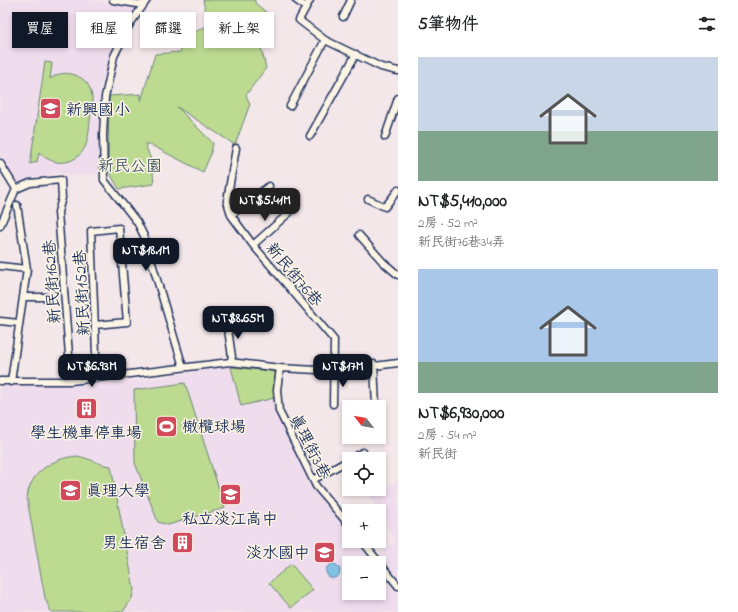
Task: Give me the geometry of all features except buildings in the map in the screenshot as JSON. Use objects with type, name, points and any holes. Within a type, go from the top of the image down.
[{"type":"street","points":[[113,0],[145,3],[121,40],[110,73],[105,97],[104,180],[137,222],[144,236],[183,367]]},
{"type":"street","points":[[296,0],[306,7]]},
{"type":"street","points":[[310,0],[299,20],[325,40],[381,67],[398,71]]},
{"type":"street","points":[[343,17],[352,0]]},
{"type":"street","points":[[290,106],[325,40]]},
{"type":"street","points":[[310,136],[356,54]]},
{"type":"street","points":[[385,137],[397,108],[398,98]]},
{"type":"street","name":"新民街76巷","points":[[236,148],[227,202],[231,215],[253,245],[334,340],[335,371],[333,404]]},
{"type":"street","points":[[0,163],[16,189],[0,226]]},
{"type":"street","name":"新民街162巷","points":[[16,189],[30,183],[60,180],[62,198],[58,212],[71,381]]},
{"type":"street","points":[[231,215],[269,186]]},
{"type":"street","points":[[368,200],[385,207],[398,190]]},
{"type":"street","points":[[11,382],[27,269],[17,205]]},
{"type":"street","points":[[253,245],[290,212]]},
{"type":"street","name":"新民街152巷","points":[[95,325],[127,322],[118,228],[91,231],[95,325],[98,378]]},
{"type":"street","points":[[359,235],[383,262],[398,275]]},
{"type":"street","points":[[0,266],[27,269]]},
{"type":"street","points":[[23,297],[45,297]]},
{"type":"street","points":[[226,316],[232,357],[230,362]]},
{"type":"street","points":[[0,321],[19,324]]},
{"type":"street","points":[[0,381],[71,381],[230,362],[280,368],[335,371],[374,364],[398,363]]},
{"type":"street","points":[[374,364],[376,400]]},
{"type":"street","name":"真理街3巷","points":[[280,368],[276,390],[279,411],[316,486],[342,517]]},
{"type":"street","points":[[313,480],[342,464]]},
{"type":"street","points":[[368,548],[398,586]]},
{"type":"shaded area","name":"新興國小","points":[[0,0],[89,0],[129,6],[134,10],[132,14],[132,12],[76,12],[76,48],[114,48],[100,89],[99,171],[96,174],[75,176],[59,173],[31,178],[10,186],[0,170]]},
{"type":"shaded area","points":[[219,367],[243,367],[272,371],[277,374],[273,404],[315,488],[342,521],[342,548],[363,548],[369,556],[342,556],[342,600],[386,600],[386,577],[398,593],[398,612],[0,612],[0,384],[106,383],[159,378]]},
{"type":"shaded area","points":[[398,481],[398,581],[386,567],[386,556],[377,556],[396,541],[386,524],[386,504],[374,504],[370,497],[386,496],[386,488]]},
{"type":"green space","points":[[203,0],[255,0],[255,3],[266,12],[205,12]]},
{"type":"green space","name":"新民公園","points":[[204,28],[204,48],[261,48],[266,68],[246,95],[250,104],[235,145],[177,107],[213,143],[211,154],[203,172],[149,144],[145,144],[152,162],[154,184],[119,189],[108,170],[109,96],[141,94],[141,101],[155,54],[180,52],[182,48],[196,48],[196,32]]},
{"type":"green space","points":[[45,62],[52,63],[50,79],[59,74],[65,73],[82,78],[87,83],[92,94],[89,134],[85,147],[76,158],[70,161],[57,162],[44,157],[39,152],[37,162],[30,164]]},
{"type":"green space","points":[[231,367],[272,371],[277,374],[274,398],[241,406]]},
{"type":"green space","name":"橄欖球場","points":[[185,383],[225,508],[168,525],[158,522],[135,463],[134,390]]},
{"type":"green space","points":[[77,456],[111,466],[134,589],[132,598],[123,612],[51,612],[45,598],[27,499],[29,489],[37,474],[51,463],[68,457]]},
{"type":"green space","points":[[291,564],[313,590],[291,608],[269,583]]},
{"type":"water","points":[[330,564],[336,564],[340,568],[340,574],[336,578],[330,578],[326,574],[326,568]]},
{"type":"place","name":"新興國小","points":[[50,109]]},
{"type":"place","name":"學生機車停車場","points":[[86,409]]},
{"type":"place","name":"橄欖球場","points":[[167,426]]},
{"type":"place","name":"真理大學","points":[[70,490]]},
{"type":"place","name":"私立淡江高中","points":[[230,494]]},
{"type":"place","name":"男生宿舍","points":[[182,542]]},
{"type":"place","name":"淡水國中","points":[[325,552]]}]
